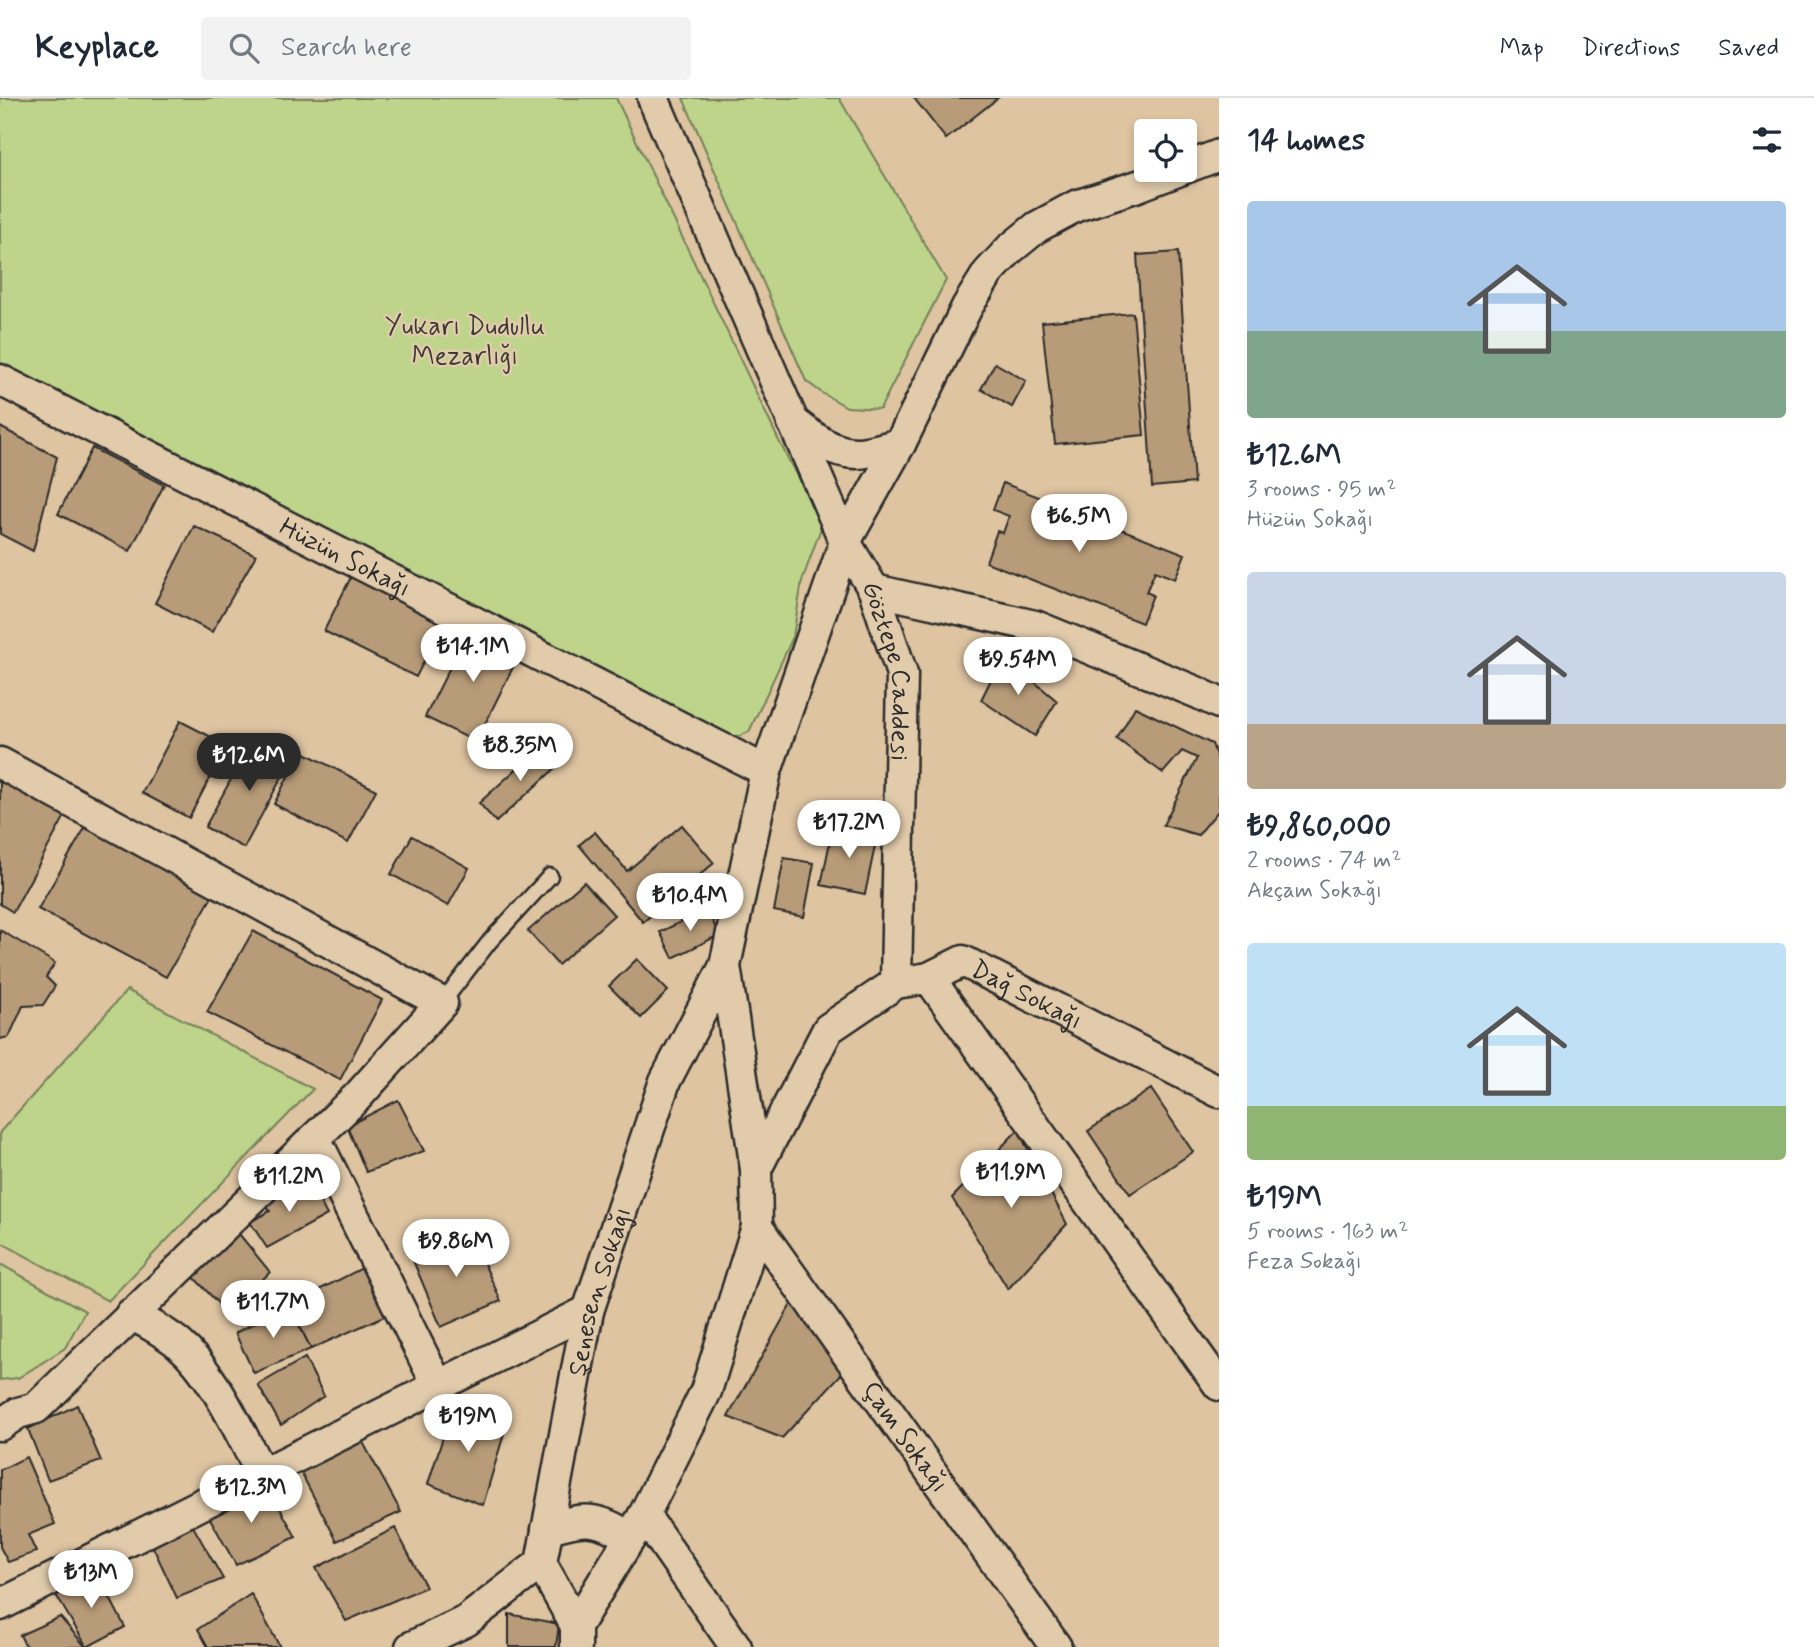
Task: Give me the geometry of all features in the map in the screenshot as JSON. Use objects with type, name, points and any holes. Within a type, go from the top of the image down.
[{"type":"street","name":"Göztepe Caddesi","points":[[653,98],[845,542],[874,590],[902,674],[896,983]]},
{"type":"street","points":[[1197,163],[1219,155]]},
{"type":"street","points":[[576,1637],[637,1527],[706,1391],[757,1227],[756,1169],[725,966],[766,771],[845,542],[900,444],[967,307],[988,273],[1010,249],[1037,227],[1076,206],[1148,182]]},
{"type":"street","name":"Hüzün Sokağı","points":[[0,380],[766,771]]},
{"type":"street","points":[[792,421],[835,449],[856,453],[900,444]]},
{"type":"street","points":[[874,590],[1035,626],[1219,703]]},
{"type":"street","points":[[0,764],[442,1003],[358,1096],[36,1408],[6,1413]]},
{"type":"street","name":"Dağ Sokağı","points":[[756,1169],[828,1029],[896,983],[929,978],[963,961],[1219,1092]]},
{"type":"street","name":"Şenesen Sokağı","points":[[541,1563],[588,1311],[665,1081],[725,966]]},
{"type":"street","points":[[929,978],[1219,1385]]},
{"type":"street","points":[[315,1138],[438,1387]]},
{"type":"street","name":"Çam Sokağı","points":[[757,1227],[1056,1647]]},
{"type":"street","points":[[0,1605],[588,1311]]},
{"type":"street","points":[[131,1314],[156,1327],[196,1360],[211,1380],[262,1474]]},
{"type":"street","points":[[547,1529],[570,1522],[596,1521],[612,1526],[637,1527],[736,1647]]},
{"type":"street","points":[[411,1647],[466,1621],[541,1563],[576,1637]]},
{"type":"lane","points":[[442,1003],[490,941],[551,876]]},
{"type":"green space","name":"Yukarı Dudullu Mezarlığı","points":[[0,98],[616,98],[779,441],[822,525],[802,581],[793,637],[749,732],[726,742],[0,368]]},
{"type":"green space","points":[[683,98],[839,98],[946,280],[880,409],[847,407],[806,381]]},
{"type":"green space","points":[[127,990],[313,1089],[108,1301],[0,1242],[0,1132]]},
{"type":"green space","points":[[0,1264],[85,1311],[65,1348],[18,1378],[0,1380]]},
{"type":"building","points":[[914,98],[998,98],[946,139]]},
{"type":"building","points":[[1178,252],[1194,483],[1152,487],[1137,255]]},
{"type":"building","points":[[1133,313],[1144,435],[1055,444],[1042,322]]},
{"type":"building","points":[[995,363],[1026,381],[1012,407],[981,389]]},
{"type":"building","points":[[0,427],[57,457],[33,551],[0,534]]},
{"type":"building","points":[[92,448],[164,485],[130,551],[58,514]]},
{"type":"building","points":[[1003,483],[1185,554],[1175,579],[1155,571],[1146,592],[1153,595],[1142,623],[986,562],[997,531],[1003,533],[1009,516],[993,510]]},
{"type":"building","points":[[194,526],[256,555],[212,632],[155,603]]},
{"type":"building","points":[[352,575],[444,621],[416,677],[324,631]]},
{"type":"building","points":[[471,625],[521,651],[476,742],[425,717]]},
{"type":"building","points":[[1003,655],[1057,701],[1035,736],[981,700]]},
{"type":"building","points":[[1135,707],[1212,744],[1219,763],[1219,810],[1198,835],[1163,825],[1197,758],[1182,751],[1163,773],[1117,739]]},
{"type":"building","points":[[180,721],[227,745],[189,818],[142,793]]},
{"type":"building","points":[[254,737],[292,758],[244,848],[205,827]]},
{"type":"building","points":[[544,744],[561,763],[496,822],[479,803]]},
{"type":"building","points":[[301,751],[376,790],[348,843],[274,804]]},
{"type":"building","points":[[0,778],[66,814],[13,912],[0,904]]},
{"type":"building","points":[[682,825],[714,863],[643,922],[579,845],[595,832],[627,871]]},
{"type":"building","points":[[86,826],[213,895],[166,977],[38,909]]},
{"type":"building","points":[[833,827],[877,836],[865,894],[821,885]]},
{"type":"building","points":[[412,836],[469,868],[448,906],[391,874]]},
{"type":"building","points":[[784,858],[814,863],[804,917],[774,911]]},
{"type":"building","points":[[584,882],[614,915],[558,965],[528,931]]},
{"type":"building","points":[[707,909],[719,935],[673,958],[660,932]]},
{"type":"building","points":[[0,930],[55,963],[46,977],[55,986],[43,1005],[23,1006],[9,1037],[0,1039]]},
{"type":"building","points":[[253,931],[382,1000],[340,1080],[207,1012]]},
{"type":"building","points":[[637,959],[668,991],[641,1018],[609,986]]},
{"type":"building","points":[[1151,1089],[1193,1152],[1130,1194],[1088,1131]]},
{"type":"building","points":[[398,1100],[424,1151],[366,1172],[347,1126]]},
{"type":"building","points":[[1018,1130],[1067,1224],[1008,1289],[952,1198]]},
{"type":"building","points":[[308,1179],[327,1215],[267,1248],[250,1222],[270,1211],[263,1202]]},
{"type":"building","points":[[235,1229],[270,1272],[229,1315],[189,1272]]},
{"type":"building","points":[[469,1230],[501,1301],[441,1327],[412,1258]]},
{"type":"building","points":[[366,1266],[387,1315],[311,1349],[289,1305]]},
{"type":"building","points":[[794,1299],[846,1369],[782,1438],[728,1417]]},
{"type":"building","points":[[289,1305],[311,1349],[254,1373],[235,1333]]},
{"type":"building","points":[[305,1358],[324,1396],[281,1425],[258,1385]]},
{"type":"building","points":[[77,1405],[101,1461],[48,1480],[28,1429]]},
{"type":"building","points":[[453,1406],[508,1420],[483,1505],[428,1484]]},
{"type":"building","points":[[359,1435],[401,1512],[337,1541],[299,1469]]},
{"type":"building","points":[[26,1457],[55,1524],[28,1535],[36,1552],[8,1562],[0,1547],[0,1470]]},
{"type":"building","points":[[267,1485],[296,1537],[236,1565],[207,1513]]},
{"type":"building","points":[[190,1521],[223,1579],[177,1598],[151,1543]]},
{"type":"building","points":[[395,1528],[426,1587],[346,1621],[316,1568]]},
{"type":"building","points":[[97,1573],[125,1627],[87,1647],[56,1595]]},
{"type":"building","points":[[251,1594],[280,1647],[208,1647],[198,1629]]},
{"type":"building","points":[[509,1614],[559,1624],[556,1647],[509,1647]]},
{"type":"building","points":[[60,1617],[86,1647],[26,1647],[20,1635]]}]
